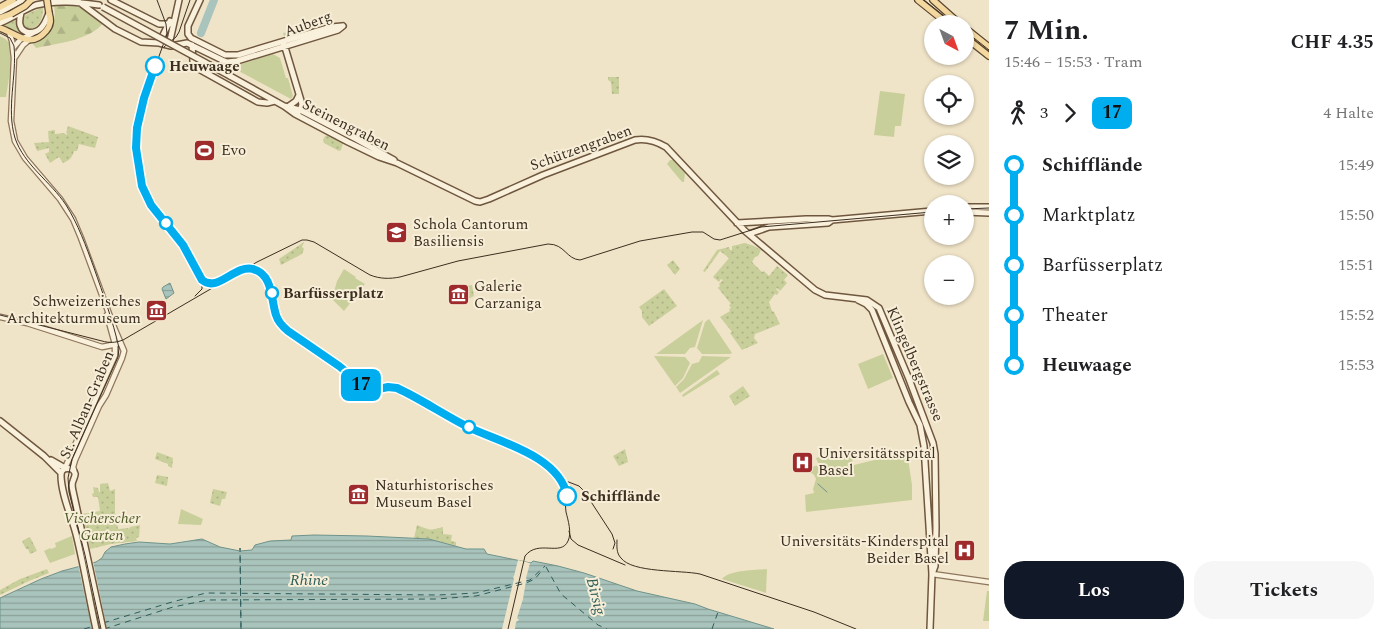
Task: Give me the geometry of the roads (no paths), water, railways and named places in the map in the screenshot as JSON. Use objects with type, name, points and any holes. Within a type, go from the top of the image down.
[{"type":"main road","points":[[0,7],[13,0]]},
{"type":"main road","points":[[0,12],[23,0]]},
{"type":"main road","points":[[0,18],[33,0]]},
{"type":"main road","points":[[0,28],[21,39],[29,40],[41,36],[50,21],[47,0]]},
{"type":"main road","points":[[0,23],[34,6],[50,2],[64,0],[101,6]]},
{"type":"main road","name":"Steinengraben","points":[[89,0],[362,149],[398,163],[472,201],[480,202],[505,192]]},
{"type":"main road","points":[[110,0],[169,28]]},
{"type":"main road","points":[[159,43],[169,28],[179,0]]},
{"type":"main road","name":"Auberg","points":[[79,2],[115,29],[141,42],[159,43],[168,46],[184,43],[222,60],[232,62],[284,44],[331,27],[343,26],[338,30],[284,44],[238,55],[229,56],[217,52],[188,36],[188,26],[200,0]]},
{"type":"main road","points":[[918,0],[937,15]]},
{"type":"main road","points":[[933,0],[949,15]]},
{"type":"main road","points":[[20,13],[19,23],[22,29],[26,32],[34,32],[43,26],[49,13]]},
{"type":"main road","points":[[168,46],[169,28]]},
{"type":"main road","points":[[974,35],[989,47]]},
{"type":"main road","points":[[284,44],[302,104],[297,112]]},
{"type":"main road","points":[[974,44],[989,56]]},
{"type":"main road","points":[[192,45],[194,64],[201,71],[258,102],[267,103],[275,100]]},
{"type":"main road","points":[[286,106],[294,102],[299,95]]},
{"type":"main road","name":"Schützengraben","points":[[505,192],[543,175],[631,141],[645,139],[658,142],[671,150],[747,233],[815,290],[825,295],[857,299]]},
{"type":"main road","points":[[974,207],[989,207]]},
{"type":"main road","points":[[737,223],[832,220],[924,212]]},
{"type":"main road","points":[[974,212],[989,213]]},
{"type":"main road","points":[[747,233],[769,228],[828,223],[832,220]]},
{"type":"main road","points":[[747,233],[754,222]]},
{"type":"main road","points":[[761,245],[759,237],[762,229]]},
{"type":"main road","name":"Klingelbergstrasse","points":[[857,299],[867,300],[877,306],[882,314],[933,443],[935,454],[936,528],[935,566],[932,574]]},
{"type":"main road","name":"Klingelbergstrasse","points":[[857,299],[872,310],[905,393],[920,425],[925,451],[932,574]]},
{"type":"main road","points":[[0,421],[44,456],[65,468],[74,470],[76,475],[72,481],[68,482],[44,456]]},
{"type":"main road","points":[[62,476],[65,468]]},
{"type":"main road","name":"St. Alban-Graben","points":[[62,476],[64,493],[80,536]]},
{"type":"main road","name":"St. Alban-Graben","points":[[72,481],[80,536]]},
{"type":"main road","points":[[80,536],[96,629]]},
{"type":"main road","points":[[80,536],[103,629]]},
{"type":"main road","points":[[930,629],[932,574]]},
{"type":"street","points":[[0,317],[27,323],[102,347],[121,343],[81,238],[69,212],[25,158],[15,141],[10,114],[14,58],[8,31]]},
{"type":"street","points":[[13,48],[21,39],[34,32]]},
{"type":"street","points":[[14,58],[29,40]]},
{"type":"street","points":[[89,259],[115,345]]},
{"type":"street","name":"St. Alban-Graben","points":[[74,470],[75,460],[98,406],[106,395],[122,360],[124,349],[121,343]]},
{"type":"street","name":"St. Alban-Graben","points":[[65,468],[115,355],[115,345]]},
{"type":"street","points":[[932,574],[989,582]]},
{"type":"water","points":[[170,283],[174,293],[166,299],[162,289]]},
{"type":"water","name":"Rhine","points":[[292,536],[429,539],[466,549],[484,549],[487,554],[531,563],[533,561],[558,566],[637,591],[695,604],[774,629],[0,629],[0,598],[62,571],[96,562],[111,547],[139,542],[170,544],[202,539],[220,547],[240,551],[252,550],[255,545],[270,541],[291,540]]},
{"type":"waterway","name":"Birsig","points":[[201,33],[214,0]]},
{"type":"waterway","points":[[818,484],[827,492]]},
{"type":"tram line","points":[[157,0],[166,24],[167,34],[144,98],[137,125],[136,149],[142,186],[148,199],[189,254],[202,281],[202,289],[195,296]]},
{"type":"tram line","points":[[164,47],[179,32],[190,0]]},
{"type":"tram line","points":[[924,0],[943,15]]},
{"type":"tram line","points":[[0,33],[10,38],[14,46],[15,58],[11,115],[15,138],[25,157],[60,197],[74,220],[85,243],[101,288],[119,348],[118,357],[72,459],[68,478],[69,492],[101,629]]},
{"type":"tram line","points":[[974,38],[989,50]]},
{"type":"tram line","name":"17","points":[[155,66],[138,118],[136,148],[142,186],[151,205],[183,245],[202,280],[214,284],[246,268],[257,271],[263,275],[269,284],[276,316],[281,325],[339,366],[363,387],[370,390],[388,387],[397,388],[469,428],[526,451],[560,477],[567,496]]},
{"type":"tram line","points":[[974,209],[989,208]]},
{"type":"tram line","points":[[0,315],[105,342],[117,342],[257,262],[302,240],[314,242],[370,275],[389,278],[400,277],[458,261],[548,244],[558,246],[571,257],[580,260],[640,241],[692,232],[703,232],[714,239],[720,240],[761,227],[924,213]]},
{"type":"tram line","points":[[241,273],[252,271],[259,274],[264,280],[268,288],[274,316],[281,328],[338,368],[358,385],[371,392],[392,389],[406,394],[463,426],[524,453],[544,466],[558,480],[564,492],[570,534],[568,541],[565,546],[560,548],[536,549],[530,551],[525,556],[508,629]]},
{"type":"tram line","points":[[557,475],[579,486],[584,491],[612,534],[615,543],[613,549]]},
{"type":"tram line","points":[[569,531],[571,539],[578,545],[625,565]]},
{"type":"tram line","points":[[617,540],[619,556],[627,563],[635,566],[646,569],[700,574],[814,612],[856,629]]},
{"type":"place","name":"Heuwaage","points":[[155,66]]},
{"type":"place","name":"Evo","points":[[205,150]]},
{"type":"place","name":"Schola Cantorum Basiliensis","points":[[397,233]]},
{"type":"place","name":"Barfüsserplatz","points":[[272,293]]},
{"type":"place","name":"Galerie Carzaniga","points":[[458,295]]},
{"type":"place","name":"Schweizerisches Architekturmuseum","points":[[157,310]]},
{"type":"place","name":"Universitätsspital Basel","points":[[802,462]]},
{"type":"place","name":"Naturhistorisches Museum Basel","points":[[359,494]]},
{"type":"place","name":"Schifflände","points":[[567,496]]},
{"type":"place","name":"Universitäts-Kinderspital Beider Basel","points":[[965,550]]},
{"type":"park label","name":"Vischerscher Garten","points":[[102,526]]}]
